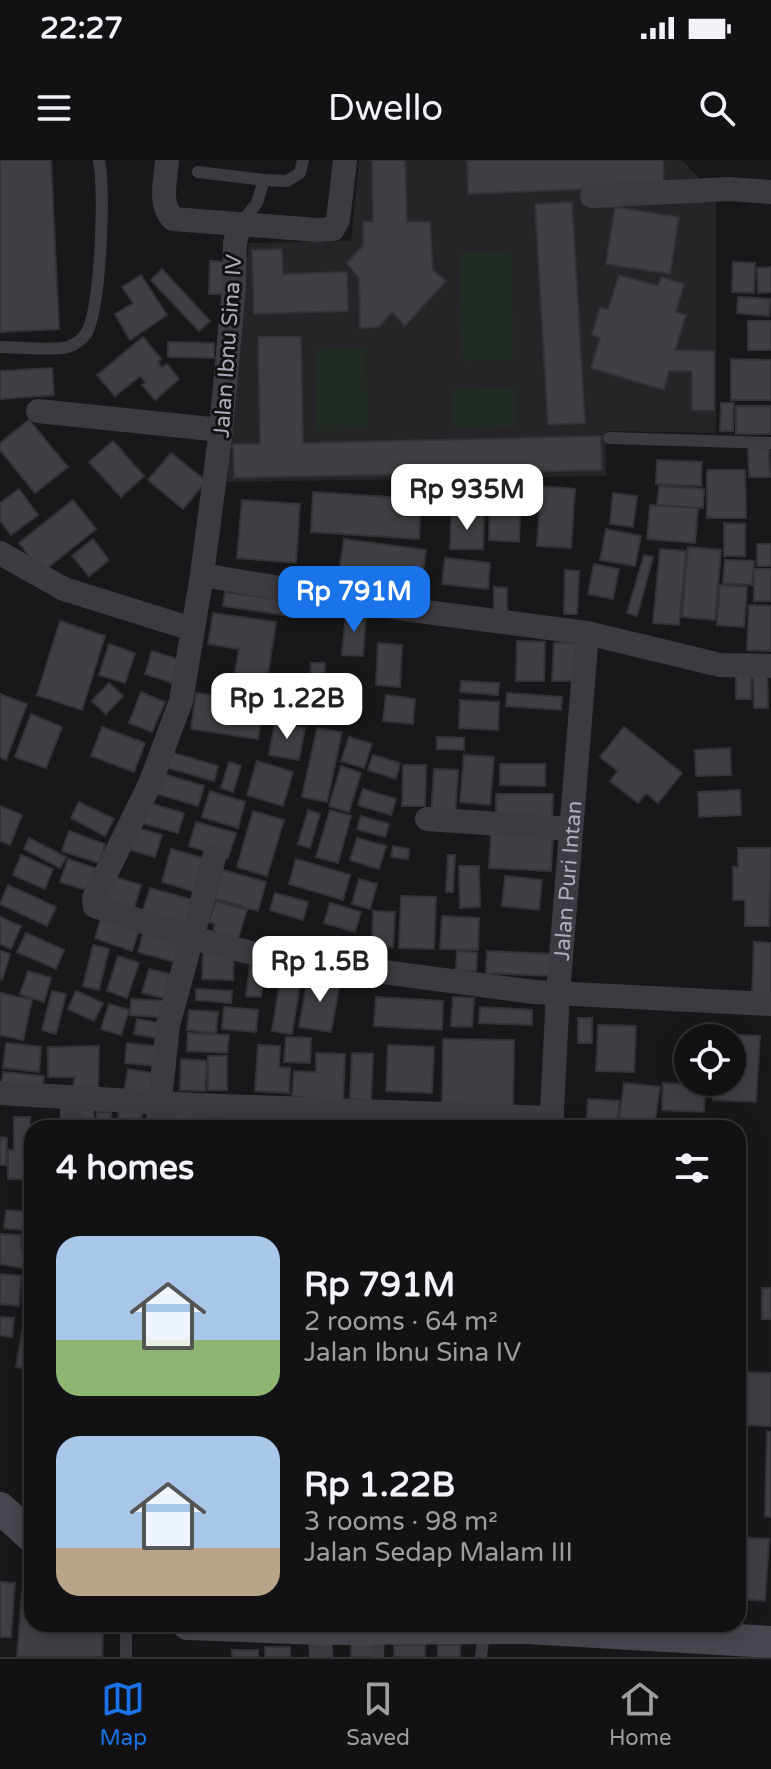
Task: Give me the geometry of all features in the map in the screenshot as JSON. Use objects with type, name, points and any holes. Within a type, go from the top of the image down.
[{"type":"street","points":[[167,160],[164,199],[166,212],[173,219],[239,226]]},
{"type":"street","name":"Jalan Ibnu Sina IV","points":[[192,938],[95,906],[94,898],[150,784],[181,701],[221,430],[235,243],[239,226],[333,229],[338,220],[345,160]]},
{"type":"street","points":[[592,196],[729,189],[771,192]]},
{"type":"street","points":[[38,411],[221,430]]},
{"type":"street","points":[[0,553],[64,589],[192,629]]},
{"type":"street","points":[[202,575],[411,610],[587,633],[720,665],[771,666]]},
{"type":"street","name":"Jalan Puri Intan","points":[[551,1120],[570,829],[587,633]]},
{"type":"street","points":[[427,819],[570,829]]},
{"type":"street","points":[[158,1120],[168,1025],[214,858]]},
{"type":"street","points":[[192,938],[264,956],[558,994],[771,1004]]},
{"type":"street","points":[[0,1093],[495,1120]]},
{"type":"street","points":[[72,1120],[73,1097]]},
{"type":"street","points":[[0,1508],[24,1530]]},
{"type":"street","points":[[278,1632],[378,1643],[483,1642],[510,1632]]},
{"type":"street","points":[[618,1632],[771,1642]]},
{"type":"lane","points":[[0,347],[69,347],[85,336],[92,320],[100,243],[102,176],[99,160]]},
{"type":"lane","points":[[198,172],[287,181],[300,173],[303,160]]},
{"type":"lane","points":[[239,226],[257,203],[264,180]]},
{"type":"lane","points":[[609,438],[771,443]]},
{"type":"lane","points":[[126,1632],[126,1657]]},
{"type":"shaded area","points":[[359,160],[682,160],[716,196],[716,433],[606,431],[606,476],[227,482],[226,440],[249,243],[351,241]]},
{"type":"shaded area","points":[[511,251],[514,360],[462,361],[459,252]]},
{"type":"shaded area","points":[[366,348],[368,429],[316,431],[315,349]]},
{"type":"shaded area","points":[[518,387],[518,426],[451,428],[450,389]]},
{"type":"building","points":[[0,160],[51,160],[59,329],[0,332]]},
{"type":"building","points":[[372,160],[405,160],[407,222],[430,222],[433,270],[446,281],[405,326],[392,312],[379,327],[360,328],[359,278],[347,263],[363,246],[363,222],[373,222]]},
{"type":"building","points":[[467,160],[663,160],[664,186],[468,194]]},
{"type":"building","points":[[572,202],[585,423],[548,425],[535,204]]},
{"type":"building","points":[[615,207],[679,217],[670,274],[606,264]]},
{"type":"building","points":[[282,249],[283,274],[347,272],[348,311],[254,314],[252,250]]},
{"type":"building","points":[[210,261],[230,262],[230,294],[209,294]]},
{"type":"building","points":[[733,262],[755,263],[754,293],[732,292]]},
{"type":"building","points":[[771,267],[771,292],[758,293],[757,268]]},
{"type":"building","points":[[162,269],[210,321],[199,331],[151,280]]},
{"type":"building","points":[[141,275],[167,315],[130,340],[115,314],[133,303],[122,287]]},
{"type":"building","points":[[619,275],[658,286],[661,277],[684,284],[676,312],[686,315],[675,350],[714,351],[714,410],[692,410],[692,371],[669,371],[664,390],[591,368],[600,338],[592,335],[600,307],[608,310]]},
{"type":"building","points":[[738,297],[770,299],[769,316],[737,313]]},
{"type":"building","points":[[748,321],[771,321],[771,350],[748,350]]},
{"type":"building","points":[[143,337],[161,359],[158,362],[162,368],[167,364],[179,379],[155,400],[142,385],[146,382],[140,376],[115,396],[97,375]]},
{"type":"building","points":[[258,337],[301,337],[303,443],[601,436],[602,470],[234,478],[233,444],[260,444]]},
{"type":"building","points":[[168,342],[214,343],[214,358],[168,357]]},
{"type":"building","points":[[731,359],[771,360],[771,400],[731,400]]},
{"type":"building","points":[[52,368],[54,395],[0,399],[0,371]]},
{"type":"building","points":[[721,403],[734,403],[733,431],[720,431]]},
{"type":"building","points":[[736,406],[771,406],[771,434],[736,434]]},
{"type":"building","points":[[29,420],[68,467],[35,493],[0,450],[0,443]]},
{"type":"building","points":[[113,441],[144,476],[121,497],[89,462]]},
{"type":"building","points":[[748,447],[769,447],[770,477],[749,477]]},
{"type":"building","points":[[171,453],[206,481],[183,509],[148,480]]},
{"type":"building","points":[[657,460],[702,462],[701,486],[656,484]]},
{"type":"building","points":[[707,470],[745,470],[746,518],[707,518]]},
{"type":"building","points":[[541,486],[575,489],[571,548],[537,546]]},
{"type":"building","points":[[659,486],[704,489],[703,508],[657,505]]},
{"type":"building","points":[[19,489],[38,515],[11,535],[0,520],[0,503]]},
{"type":"building","points":[[490,489],[521,490],[519,542],[489,540]]},
{"type":"building","points":[[313,492],[421,499],[419,539],[311,532]]},
{"type":"building","points":[[613,493],[637,496],[633,527],[610,524]]},
{"type":"building","points":[[73,500],[96,529],[42,572],[19,543]]},
{"type":"building","points":[[242,500],[300,504],[296,563],[237,558]]},
{"type":"building","points":[[650,505],[698,508],[695,543],[647,539]]},
{"type":"building","points":[[451,514],[484,515],[483,549],[450,549]]},
{"type":"building","points":[[724,523],[745,524],[745,556],[724,556]]},
{"type":"building","points":[[606,529],[641,536],[635,566],[600,560]]},
{"type":"building","points":[[93,539],[109,560],[89,576],[72,556]]},
{"type":"building","points":[[344,539],[426,550],[419,598],[337,587]]},
{"type":"building","points":[[757,544],[771,544],[771,566],[757,566]]},
{"type":"building","points":[[688,547],[721,550],[715,620],[682,617]]},
{"type":"building","points":[[660,549],[686,551],[679,625],[653,623]]},
{"type":"building","points":[[644,555],[653,557],[637,616],[627,613]]},
{"type":"building","points":[[445,558],[490,563],[488,589],[442,584]]},
{"type":"building","points":[[725,560],[754,561],[752,585],[723,583]]},
{"type":"building","points":[[594,564],[619,569],[613,599],[588,594]]},
{"type":"building","points":[[754,569],[771,569],[771,601],[754,601]]},
{"type":"building","points":[[565,570],[579,571],[577,614],[564,614]]},
{"type":"building","points":[[720,585],[747,587],[744,627],[717,625]]},
{"type":"building","points":[[494,587],[507,588],[507,613],[494,613]]},
{"type":"building","points":[[225,592],[286,601],[284,615],[223,606]]},
{"type":"building","points":[[749,605],[771,606],[771,651],[747,650]]},
{"type":"building","points":[[346,611],[366,612],[363,656],[342,655]]},
{"type":"building","points":[[213,613],[276,622],[258,739],[191,729],[196,693],[231,698],[239,649],[208,644]]},
{"type":"building","points":[[60,621],[105,636],[82,710],[37,695]]},
{"type":"building","points":[[517,641],[545,642],[544,681],[516,681]]},
{"type":"building","points":[[378,643],[402,645],[400,687],[376,685]]},
{"type":"building","points":[[554,643],[575,643],[574,681],[552,681]]},
{"type":"building","points":[[109,644],[135,653],[125,683],[99,675]]},
{"type":"building","points":[[152,651],[180,660],[173,683],[145,674]]},
{"type":"building","points":[[311,663],[325,663],[323,694],[309,694]]},
{"type":"building","points":[[736,669],[751,669],[751,699],[736,699]]},
{"type":"building","points":[[753,672],[767,672],[768,708],[754,708]]},
{"type":"building","points":[[461,681],[499,683],[498,695],[460,692]]},
{"type":"building","points":[[109,683],[123,696],[106,714],[92,701]]},
{"type":"building","points":[[141,692],[165,702],[152,732],[129,723]]},
{"type":"building","points":[[507,693],[562,697],[561,710],[506,706]]},
{"type":"building","points":[[0,694],[27,704],[6,760],[0,757]]},
{"type":"building","points":[[386,695],[415,699],[413,724],[383,721]]},
{"type":"building","points":[[460,700],[499,702],[498,730],[459,728]]},
{"type":"building","points":[[276,704],[314,708],[313,718],[274,713]]},
{"type":"building","points":[[31,714],[62,727],[46,768],[15,757]]},
{"type":"building","points":[[275,722],[305,728],[299,760],[269,755]]},
{"type":"building","points":[[102,727],[145,743],[134,772],[91,756]]},
{"type":"building","points":[[624,727],[682,773],[658,803],[646,793],[638,803],[610,781],[618,771],[600,757]]},
{"type":"building","points":[[317,728],[342,732],[327,802],[302,797]]},
{"type":"building","points":[[349,737],[372,744],[364,768],[341,761]]},
{"type":"building","points":[[437,737],[464,738],[464,750],[437,749]]},
{"type":"building","points":[[730,748],[731,775],[696,776],[695,750]]},
{"type":"building","points":[[170,752],[218,766],[214,781],[165,767]]},
{"type":"building","points":[[373,755],[400,763],[396,779],[368,770]]},
{"type":"building","points":[[464,755],[494,757],[490,805],[460,802]]},
{"type":"building","points":[[257,761],[293,772],[283,806],[247,795]]},
{"type":"building","points":[[229,762],[241,766],[233,792],[221,788]]},
{"type":"building","points":[[500,764],[545,764],[545,786],[500,785]]},
{"type":"building","points":[[403,765],[426,765],[425,806],[402,806]]},
{"type":"building","points":[[341,766],[361,773],[349,812],[329,806]]},
{"type":"building","points":[[434,769],[458,770],[455,818],[431,817]]},
{"type":"building","points":[[157,772],[204,786],[198,806],[151,792]]},
{"type":"building","points":[[363,789],[396,799],[391,815],[358,805]]},
{"type":"building","points":[[740,790],[741,815],[699,817],[698,792]]},
{"type":"building","points":[[210,791],[245,802],[238,828],[202,817]]},
{"type":"building","points":[[496,794],[553,794],[552,820],[496,819]]},
{"type":"building","points":[[79,802],[114,819],[105,836],[71,818]]},
{"type":"building","points":[[148,803],[184,813],[178,833],[142,823]]},
{"type":"building","points":[[0,806],[22,815],[10,845],[0,841]]},
{"type":"building","points":[[308,810],[320,814],[310,848],[298,844]]},
{"type":"building","points":[[330,810],[351,816],[338,863],[316,857]]},
{"type":"building","points":[[253,811],[284,820],[267,876],[237,867]]},
{"type":"building","points":[[361,816],[389,824],[385,837],[357,829]]},
{"type":"building","points":[[196,822],[236,833],[228,858],[189,846]]},
{"type":"building","points":[[131,826],[162,835],[155,857],[124,848]]},
{"type":"building","points":[[69,831],[105,844],[99,863],[62,851]]},
{"type":"building","points":[[491,833],[553,836],[551,871],[489,868]]},
{"type":"building","points":[[29,838],[66,857],[60,868],[24,849]]},
{"type":"building","points":[[357,838],[386,846],[379,869],[350,860]]},
{"type":"building","points":[[393,846],[409,849],[408,859],[391,857]]},
{"type":"building","points":[[738,848],[771,848],[769,926],[745,926],[745,900],[733,900],[733,867],[738,867]]},
{"type":"building","points":[[171,849],[206,859],[196,892],[162,882]]},
{"type":"building","points":[[21,855],[53,869],[45,889],[13,875]]},
{"type":"building","points":[[448,855],[455,855],[453,892],[446,892]]},
{"type":"building","points":[[68,859],[104,871],[96,893],[60,882]]},
{"type":"building","points":[[296,859],[350,875],[343,900],[289,884]]},
{"type":"building","points":[[459,866],[479,866],[480,907],[460,908]]},
{"type":"building","points":[[223,870],[266,882],[258,911],[214,898]]},
{"type":"building","points":[[108,875],[141,885],[133,912],[100,902]]},
{"type":"building","points":[[505,876],[542,880],[539,910],[502,906]]},
{"type":"building","points":[[359,879],[377,884],[370,909],[352,904]]},
{"type":"building","points":[[8,885],[56,907],[47,926],[0,904]]},
{"type":"building","points":[[150,888],[193,900],[183,933],[140,920]]},
{"type":"building","points":[[275,893],[308,902],[303,920],[270,910]]},
{"type":"building","points":[[401,896],[436,897],[434,949],[399,948]]},
{"type":"building","points":[[216,901],[247,910],[236,945],[212,938],[215,924],[209,922]]},
{"type":"building","points":[[330,903],[361,912],[355,932],[324,923]]},
{"type":"building","points":[[373,911],[395,912],[393,947],[372,946]]},
{"type":"building","points":[[102,915],[140,927],[132,951],[95,938]]},
{"type":"building","points":[[442,916],[479,918],[478,950],[440,949]]},
{"type":"building","points":[[0,917],[21,926],[11,949],[0,944]]},
{"type":"building","points":[[144,929],[188,940],[182,964],[138,952]]},
{"type":"building","points":[[26,933],[64,950],[56,969],[17,952]]},
{"type":"building","points":[[754,942],[771,943],[771,996],[752,996]]},
{"type":"building","points":[[93,945],[109,949],[99,990],[83,986]]},
{"type":"building","points":[[0,951],[10,954],[2,980],[0,979]]},
{"type":"building","points":[[457,951],[477,953],[476,971],[456,970]]},
{"type":"building","points":[[487,951],[551,954],[550,976],[486,973]]},
{"type":"building","points":[[203,952],[234,954],[233,980],[202,979]]},
{"type":"building","points":[[118,956],[139,963],[127,998],[107,991]]},
{"type":"building","points":[[283,962],[303,966],[292,1034],[272,1031]]},
{"type":"building","points":[[250,965],[265,967],[261,997],[246,996]]},
{"type":"building","points":[[149,969],[170,974],[164,998],[142,993]]},
{"type":"building","points":[[28,971],[51,978],[44,1002],[20,994]]},
{"type":"building","points":[[308,977],[340,982],[331,1032],[299,1027]]},
{"type":"building","points":[[196,989],[232,991],[231,1003],[196,1000]]},
{"type":"building","points":[[52,991],[66,994],[56,1034],[42,1030]]},
{"type":"building","points":[[76,991],[103,1003],[94,1021],[68,1009]]},
{"type":"building","points":[[0,993],[32,1000],[23,1040],[0,1035]]},
{"type":"building","points":[[376,997],[443,1001],[442,1030],[374,1026]]},
{"type":"building","points":[[453,997],[474,998],[472,1027],[451,1026]]},
{"type":"building","points":[[131,999],[167,1001],[167,1018],[130,1015]]},
{"type":"building","points":[[109,1004],[129,1010],[121,1035],[101,1029]]},
{"type":"building","points":[[224,1007],[258,1010],[256,1032],[222,1029]]},
{"type":"building","points":[[480,1007],[532,1010],[532,1025],[479,1023]]},
{"type":"building","points":[[189,1010],[218,1012],[216,1033],[187,1030]]},
{"type":"building","points":[[578,1018],[592,1018],[592,1043],[578,1043]]},
{"type":"building","points":[[137,1019],[165,1024],[162,1039],[134,1034]]},
{"type":"building","points":[[598,1025],[636,1026],[634,1072],[596,1071]]},
{"type":"building","points":[[188,1033],[229,1035],[227,1053],[187,1051]]},
{"type":"building","points":[[746,1035],[760,1036],[756,1102],[713,1100],[713,1096],[746,1096]]},
{"type":"building","points":[[286,1037],[311,1038],[310,1063],[284,1062]]},
{"type":"building","points":[[443,1039],[514,1040],[513,1108],[442,1107]]},
{"type":"building","points":[[6,1043],[41,1047],[39,1072],[3,1068]]},
{"type":"building","points":[[127,1043],[161,1047],[159,1066],[125,1063]]},
{"type":"building","points":[[258,1045],[280,1046],[279,1067],[290,1068],[289,1093],[255,1091]]},
{"type":"building","points":[[388,1045],[434,1047],[432,1093],[386,1091]]},
{"type":"building","points":[[99,1046],[98,1096],[73,1096],[74,1077],[48,1077],[48,1047]]},
{"type":"building","points":[[316,1053],[345,1054],[343,1101],[292,1096],[294,1071],[316,1072]]},
{"type":"building","points":[[352,1053],[373,1054],[371,1100],[350,1099]]},
{"type":"building","points":[[208,1056],[227,1056],[227,1090],[208,1090]]},
{"type":"building","points":[[181,1059],[207,1061],[205,1091],[180,1090]]},
{"type":"building","points":[[128,1069],[157,1074],[153,1097],[124,1092]]},
{"type":"building","points":[[3,1072],[44,1076],[42,1092],[1,1088]]},
{"type":"building","points":[[624,1083],[660,1087],[655,1120],[619,1120]]},
{"type":"building","points":[[663,1083],[674,1084],[674,1096],[705,1096],[704,1112],[662,1110]]},
{"type":"building","points":[[588,1099],[619,1101],[618,1120],[587,1120]]},
{"type":"building","points":[[120,1103],[143,1105],[142,1120],[118,1120]]},
{"type":"building","points":[[171,1105],[214,1108],[213,1120],[170,1120]]},
{"type":"building","points":[[221,1109],[252,1109],[252,1120],[221,1120]]},
{"type":"building","points":[[268,1109],[296,1112],[295,1120],[266,1120]]},
{"type":"building","points":[[78,1110],[94,1110],[93,1120],[77,1120]]},
{"type":"building","points":[[301,1111],[337,1114],[337,1120],[300,1120]]},
{"type":"building","points":[[97,1112],[111,1112],[111,1120],[96,1120]]},
{"type":"building","points":[[14,1117],[30,1117],[30,1120],[24,1120],[24,1179],[8,1179],[8,1150],[14,1150]]},
{"type":"building","points":[[0,1137],[7,1138],[6,1165],[0,1165]]},
{"type":"building","points":[[6,1210],[24,1211],[24,1230],[4,1228]]},
{"type":"building","points":[[0,1234],[21,1235],[24,1268],[0,1264]]},
{"type":"building","points":[[0,1274],[21,1276],[19,1306],[0,1304]]},
{"type":"building","points":[[762,1288],[771,1288],[771,1319],[762,1319]]},
{"type":"building","points":[[0,1317],[14,1318],[12,1337],[0,1335]]},
{"type":"building","points":[[24,1321],[24,1368],[16,1367]]},
{"type":"building","points":[[746,1372],[771,1373],[771,1426],[746,1425]]},
{"type":"building","points":[[767,1431],[771,1432],[771,1517],[765,1516]]},
{"type":"building","points":[[746,1538],[769,1539],[765,1601],[746,1600]]},
{"type":"building","points":[[0,1582],[15,1583],[11,1637],[0,1637]]},
{"type":"building","points":[[22,1592],[24,1632],[103,1634],[102,1657],[17,1657]]},
{"type":"building","points":[[351,1641],[376,1642],[376,1657],[351,1657]]},
{"type":"building","points":[[394,1645],[425,1645],[425,1657],[394,1657]]},
{"type":"building","points":[[438,1645],[460,1645],[460,1657],[438,1657]]},
{"type":"building","points":[[265,1647],[290,1647],[290,1657],[265,1657]]},
{"type":"building","points":[[232,1650],[258,1650],[258,1657],[232,1657]]}]
